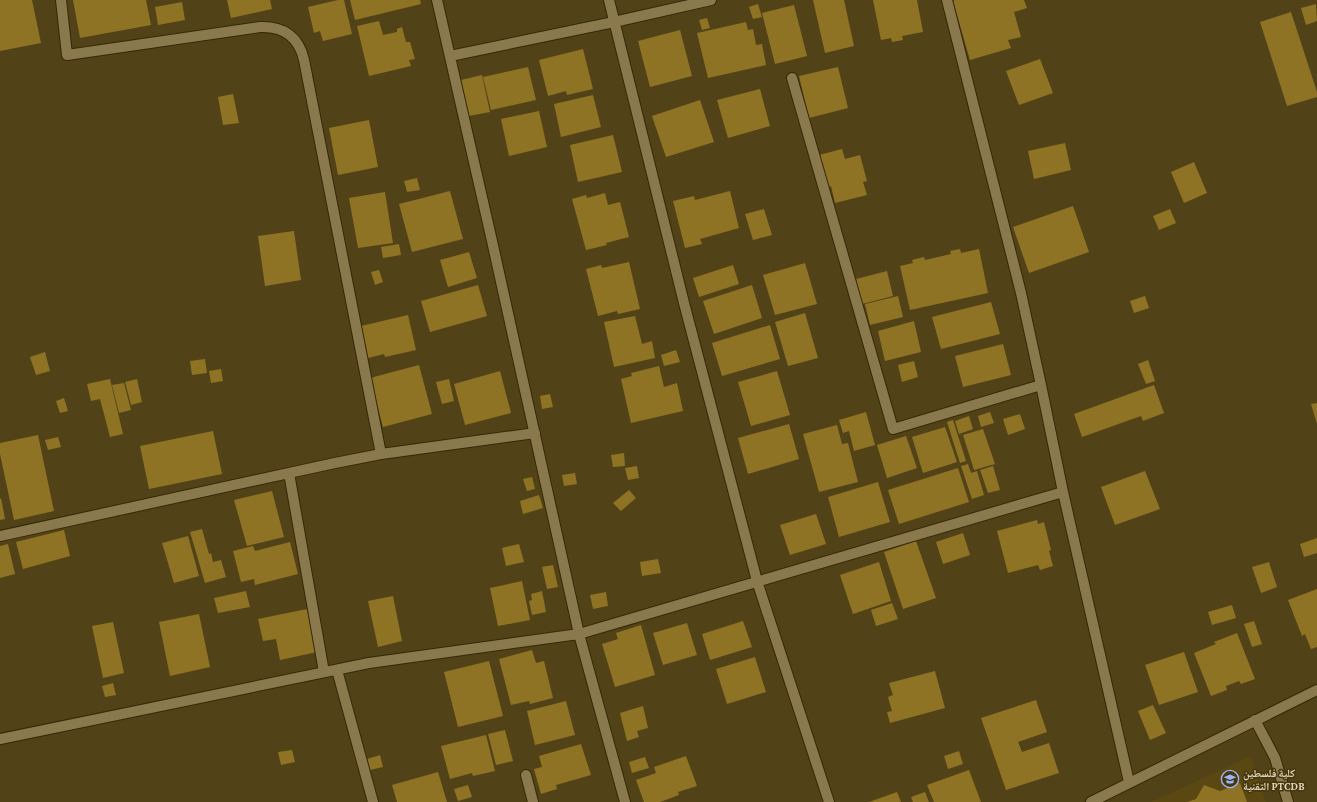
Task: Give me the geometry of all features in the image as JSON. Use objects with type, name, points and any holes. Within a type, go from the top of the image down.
[{"type":"street","points":[[61,0],[67,55],[270,26],[283,30],[294,38],[299,45],[304,60],[381,454]]},
{"type":"street","points":[[437,0],[535,433],[578,634],[625,802]]},
{"type":"street","points":[[609,0],[684,303],[756,581],[829,802]]},
{"type":"street","points":[[450,56],[711,0]]},
{"type":"street","points":[[947,0],[1021,293],[1063,492],[1129,782]]},
{"type":"street","points":[[792,78],[893,429],[1041,385]]},
{"type":"street","points":[[0,536],[381,454],[535,433]]},
{"type":"street","points":[[289,473],[324,672]]},
{"type":"street","points":[[0,739],[369,663],[578,634],[1063,492]]},
{"type":"street","points":[[337,670],[373,802]]},
{"type":"street","points":[[1091,802],[1317,690]]},
{"type":"street","points":[[1255,720],[1275,758],[1288,802]]},
{"type":"street","points":[[526,775],[533,802]]},
{"type":"shaded area","name":"كلية فلسطين التقنية PTCDB","points":[[1251,756],[1266,802],[1151,802]]},
{"type":"building","points":[[0,0],[32,0],[41,43],[0,51]]},
{"type":"building","points":[[73,0],[146,0],[151,25],[80,38]]},
{"type":"building","points":[[227,0],[270,0],[272,9],[231,18]]},
{"type":"building","points":[[344,0],[352,34],[323,41],[320,31],[314,33],[308,7]]},
{"type":"building","points":[[350,0],[420,0],[421,4],[355,20]]},
{"type":"building","points":[[813,0],[844,0],[854,46],[825,53]]},
{"type":"building","points":[[873,0],[917,0],[923,32],[902,36],[903,40],[892,42],[891,38],[881,40]]},
{"type":"building","points":[[1024,0],[1027,8],[1014,12],[1021,37],[1008,40],[1011,48],[970,60],[953,1]]},
{"type":"building","points":[[182,2],[185,20],[158,25],[155,7]]},
{"type":"building","points":[[758,4],[762,17],[753,19],[749,7]]},
{"type":"building","points":[[1316,4],[1317,21],[1306,25],[1301,8]]},
{"type":"building","points":[[794,5],[807,56],[775,64],[762,13]]},
{"type":"building","points":[[1291,12],[1317,92],[1317,97],[1287,106],[1260,22]]},
{"type":"building","points":[[707,18],[710,28],[702,30],[699,20]]},
{"type":"building","points":[[379,21],[383,35],[397,32],[397,29],[402,27],[406,42],[410,42],[415,59],[409,60],[411,66],[369,76],[357,26]]},
{"type":"building","points":[[746,22],[748,30],[753,29],[756,45],[762,44],[766,65],[708,78],[697,33]]},
{"type":"building","points":[[680,30],[692,76],[650,87],[638,41]]},
{"type":"building","points":[[583,49],[593,89],[567,95],[566,91],[548,96],[539,60]]},
{"type":"building","points":[[1040,59],[1053,93],[1019,105],[1006,71]]},
{"type":"building","points":[[528,67],[536,100],[491,110],[483,77]]},
{"type":"building","points":[[838,67],[848,108],[809,118],[799,76]]},
{"type":"building","points":[[482,75],[490,112],[469,116],[461,80]]},
{"type":"building","points":[[760,89],[770,126],[728,138],[717,100]]},
{"type":"building","points":[[233,94],[239,123],[223,125],[218,97]]},
{"type":"building","points":[[593,95],[601,127],[561,137],[554,104]]},
{"type":"building","points":[[700,100],[714,142],[666,157],[652,116]]},
{"type":"building","points":[[539,111],[547,147],[509,156],[501,119]]},
{"type":"building","points":[[369,120],[378,167],[338,175],[329,128]]},
{"type":"building","points":[[613,135],[622,172],[578,182],[570,145]]},
{"type":"building","points":[[1065,143],[1071,170],[1034,179],[1028,151]]},
{"type":"building","points":[[842,149],[845,159],[860,155],[867,181],[863,182],[867,195],[835,203],[831,186],[827,188],[819,155]]},
{"type":"building","points":[[1194,162],[1207,193],[1184,203],[1171,172]]},
{"type":"building","points":[[417,178],[420,190],[407,192],[404,181]]},
{"type":"building","points":[[450,191],[463,239],[412,252],[399,204]]},
{"type":"building","points":[[730,191],[739,228],[700,239],[702,244],[685,248],[673,201],[694,196],[695,200]]},
{"type":"building","points":[[385,192],[393,243],[358,248],[349,198]]},
{"type":"building","points":[[605,193],[608,205],[620,202],[629,237],[606,243],[607,245],[586,250],[572,199],[586,195],[587,198]]},
{"type":"building","points":[[1073,206],[1089,252],[1029,273],[1013,227]]},
{"type":"building","points":[[764,209],[772,235],[753,240],[745,214]]},
{"type":"building","points":[[1170,209],[1176,223],[1159,230],[1153,216]]},
{"type":"building","points":[[294,231],[301,280],[265,286],[258,236]]},
{"type":"building","points":[[399,244],[401,255],[383,258],[381,247]]},
{"type":"building","points":[[960,249],[961,253],[979,249],[988,293],[910,310],[900,266],[913,263],[912,260],[924,257],[925,260],[951,254],[950,251]]},
{"type":"building","points":[[469,252],[477,278],[448,287],[440,260]]},
{"type":"building","points":[[629,262],[640,309],[618,314],[617,311],[598,316],[586,269],[601,265],[602,268]]},
{"type":"building","points":[[805,263],[817,304],[775,315],[763,275]]},
{"type":"building","points":[[733,265],[739,284],[699,297],[693,278]]},
{"type":"building","points":[[379,270],[383,282],[375,285],[371,272]]},
{"type":"building","points":[[887,271],[893,296],[862,304],[856,279]]},
{"type":"building","points":[[478,285],[487,316],[430,332],[421,301]]},
{"type":"building","points":[[752,285],[762,318],[714,334],[703,301]]},
{"type":"building","points":[[898,296],[903,317],[870,325],[865,304]]},
{"type":"building","points":[[1145,296],[1149,308],[1134,313],[1130,301]]},
{"type":"building","points":[[991,302],[1000,334],[941,349],[932,317]]},
{"type":"building","points":[[805,313],[818,358],[788,366],[775,322]]},
{"type":"building","points":[[408,315],[416,350],[385,357],[384,354],[368,358],[361,326]]},
{"type":"building","points":[[635,316],[642,344],[652,341],[655,358],[614,367],[604,322]]},
{"type":"building","points":[[914,321],[921,352],[885,361],[878,331]]},
{"type":"building","points":[[770,325],[780,359],[722,376],[712,343]]},
{"type":"building","points":[[1003,344],[1011,375],[963,387],[955,356]]},
{"type":"building","points":[[676,350],[680,362],[664,366],[661,355]]},
{"type":"building","points":[[45,352],[50,371],[36,375],[30,357]]},
{"type":"building","points":[[205,359],[207,373],[192,375],[190,361]]},
{"type":"building","points":[[1148,360],[1155,381],[1146,384],[1138,364]]},
{"type":"building","points":[[914,361],[918,377],[902,382],[898,365]]},
{"type":"building","points":[[419,365],[432,414],[383,427],[370,378]]},
{"type":"building","points":[[659,366],[664,387],[677,383],[683,411],[631,423],[621,379],[632,376],[631,373]]},
{"type":"building","points":[[221,369],[223,381],[211,383],[209,371]]},
{"type":"building","points":[[500,371],[511,413],[465,425],[454,384]]},
{"type":"building","points":[[777,371],[790,415],[751,426],[738,382]]},
{"type":"building","points":[[110,379],[123,434],[110,437],[100,399],[91,401],[87,384]]},
{"type":"building","points":[[137,379],[142,402],[131,405],[125,382]]},
{"type":"building","points":[[449,379],[454,401],[442,404],[436,382]]},
{"type":"building","points":[[124,383],[131,410],[119,413],[112,385]]},
{"type":"building","points":[[1154,385],[1164,413],[1143,421],[1141,416],[1082,437],[1074,414]]},
{"type":"building","points":[[550,394],[553,407],[542,409],[540,396]]},
{"type":"building","points":[[64,398],[68,411],[60,413],[56,401]]},
{"type":"building","points":[[1317,403],[1317,424],[1311,404]]},
{"type":"building","points":[[866,412],[875,445],[854,451],[849,431],[843,433],[839,420]]},
{"type":"building","points":[[990,412],[994,423],[981,427],[978,416]]},
{"type":"building","points":[[1020,414],[1025,429],[1008,435],[1003,419]]},
{"type":"building","points":[[969,416],[973,429],[959,434],[955,421]]},
{"type":"building","points":[[953,420],[966,461],[960,463],[947,422]]},
{"type":"building","points":[[789,424],[799,459],[748,474],[738,438]]},
{"type":"building","points":[[837,425],[842,444],[848,443],[858,482],[819,492],[803,434]]},
{"type":"building","points":[[945,427],[957,462],[923,473],[912,437]]},
{"type":"building","points":[[983,429],[995,464],[974,470],[963,435]]},
{"type":"building","points":[[213,431],[222,474],[149,489],[140,446]]},
{"type":"building","points":[[38,435],[54,511],[14,520],[0,454],[0,443]]},
{"type":"building","points":[[906,436],[917,468],[887,478],[877,445]]},
{"type":"building","points":[[58,437],[61,447],[48,450],[45,440]]},
{"type":"building","points":[[624,453],[625,466],[613,467],[611,455]]},
{"type":"building","points":[[968,464],[971,473],[977,471],[984,495],[972,499],[961,466]]},
{"type":"building","points":[[637,466],[639,478],[628,480],[625,468]]},
{"type":"building","points":[[993,466],[1000,490],[988,493],[980,470]]},
{"type":"building","points":[[958,468],[969,502],[899,524],[888,490]]},
{"type":"building","points":[[1145,471],[1160,509],[1115,525],[1101,487]]},
{"type":"building","points":[[575,473],[577,484],[564,486],[562,475]]},
{"type":"building","points":[[532,477],[535,489],[527,491],[523,479]]},
{"type":"building","points":[[878,482],[890,522],[839,537],[828,497]]},
{"type":"building","points":[[629,490],[636,498],[621,511],[613,503]]},
{"type":"building","points":[[272,491],[284,537],[247,546],[234,500]]},
{"type":"building","points":[[539,495],[543,508],[523,514],[520,501]]},
{"type":"building","points":[[1,498],[5,519],[0,520],[0,499]]},
{"type":"building","points":[[816,514],[826,544],[790,555],[780,525]]},
{"type":"building","points":[[1037,520],[1038,524],[1044,522],[1051,550],[1049,551],[1053,566],[1040,570],[1038,565],[1008,573],[997,531]]},
{"type":"building","points":[[202,529],[209,554],[211,553],[213,562],[221,560],[226,577],[205,583],[190,532]]},
{"type":"building","points":[[64,530],[70,556],[23,569],[16,542]]},
{"type":"building","points":[[963,533],[970,555],[943,564],[936,542]]},
{"type":"building","points":[[188,536],[199,576],[174,583],[162,543]]},
{"type":"building","points":[[1317,538],[1317,553],[1304,557],[1300,544]]},
{"type":"building","points":[[916,541],[936,598],[903,609],[884,552]]},
{"type":"building","points":[[290,542],[298,574],[255,585],[254,579],[241,582],[233,551],[253,546],[255,551]]},
{"type":"building","points":[[8,544],[15,574],[0,578],[0,546]]},
{"type":"building","points":[[519,544],[524,562],[506,566],[502,548]]},
{"type":"building","points":[[658,559],[661,573],[642,576],[640,562]]},
{"type":"building","points":[[879,562],[891,601],[853,614],[840,575]]},
{"type":"building","points":[[1269,562],[1277,587],[1261,593],[1252,567]]},
{"type":"building","points":[[553,565],[558,587],[547,589],[542,567]]},
{"type":"building","points":[[522,581],[530,620],[498,626],[490,588]]},
{"type":"building","points":[[1317,589],[1317,647],[1311,649],[1305,634],[1302,636],[1288,600]]},
{"type":"building","points":[[246,591],[250,607],[218,613],[214,598]]},
{"type":"building","points":[[542,591],[546,612],[532,615],[529,601],[532,600],[531,594]]},
{"type":"building","points":[[606,592],[608,606],[593,609],[590,595]]},
{"type":"building","points":[[393,596],[402,641],[378,647],[368,601]]},
{"type":"building","points":[[892,603],[898,619],[876,626],[871,610]]},
{"type":"building","points":[[1232,605],[1236,618],[1212,625],[1208,612]]},
{"type":"building","points":[[307,609],[317,652],[280,660],[276,639],[263,641],[258,619]]},
{"type":"building","points":[[199,614],[210,667],[170,676],[159,622]]},
{"type":"building","points":[[743,621],[752,647],[710,660],[702,634]]},
{"type":"building","points":[[1254,621],[1262,644],[1252,647],[1244,624]]},
{"type":"building","points":[[113,622],[124,673],[103,678],[92,626]]},
{"type":"building","points":[[687,623],[697,655],[663,665],[653,633]]},
{"type":"building","points":[[641,625],[655,675],[615,687],[602,644],[618,639],[616,633]]},
{"type":"building","points":[[1237,633],[1255,679],[1241,684],[1239,681],[1226,686],[1227,690],[1211,696],[1194,653],[1216,644],[1214,642]]},
{"type":"building","points":[[532,650],[536,663],[544,661],[553,698],[530,704],[529,701],[511,705],[499,659]]},
{"type":"building","points":[[1184,652],[1198,692],[1159,705],[1145,665]]},
{"type":"building","points":[[755,657],[766,692],[727,704],[716,669]]},
{"type":"building","points":[[489,661],[503,716],[458,727],[444,672]]},
{"type":"building","points":[[935,671],[945,708],[890,723],[887,712],[892,711],[888,697],[893,695],[889,683]]},
{"type":"building","points":[[113,683],[116,695],[105,697],[102,686]]},
{"type":"building","points":[[1036,700],[1047,732],[1018,742],[1022,752],[1049,743],[1059,773],[1006,790],[981,718]]},
{"type":"building","points":[[566,701],[575,735],[535,745],[527,711]]},
{"type":"building","points":[[1153,705],[1166,733],[1150,740],[1138,711]]},
{"type":"building","points":[[643,706],[648,728],[637,731],[639,737],[627,741],[620,713]]},
{"type":"building","points":[[505,730],[513,761],[496,765],[488,734]]},
{"type":"building","points":[[486,735],[495,771],[473,776],[472,773],[450,779],[441,746]]},
{"type":"building","points":[[581,744],[591,775],[556,785],[557,789],[541,794],[534,769],[542,767],[539,756]]},
{"type":"building","points":[[292,750],[295,762],[281,765],[278,752]]},
{"type":"building","points":[[959,751],[963,764],[948,769],[944,756]]},
{"type":"building","points":[[380,755],[383,767],[370,770],[367,759]]},
{"type":"building","points":[[686,756],[697,786],[678,792],[679,795],[660,802],[644,802],[636,780],[656,773],[654,767]]},
{"type":"building","points":[[645,757],[649,768],[632,773],[629,762]]},
{"type":"building","points":[[969,770],[981,802],[934,802],[927,785]]},
{"type":"building","points":[[438,772],[447,802],[397,802],[392,785]]},
{"type":"building","points":[[1240,783],[1247,802],[1187,802],[1196,799],[1204,785],[1220,791]]},
{"type":"building","points":[[468,785],[472,797],[458,801],[454,789]]},
{"type":"building","points":[[897,792],[901,802],[869,802]]},
{"type":"building","points":[[925,792],[929,802],[913,802],[911,797]]},
{"type":"place","name":"كلية فلسطين التقنية PTCDB","points":[[1230,779]]}]
